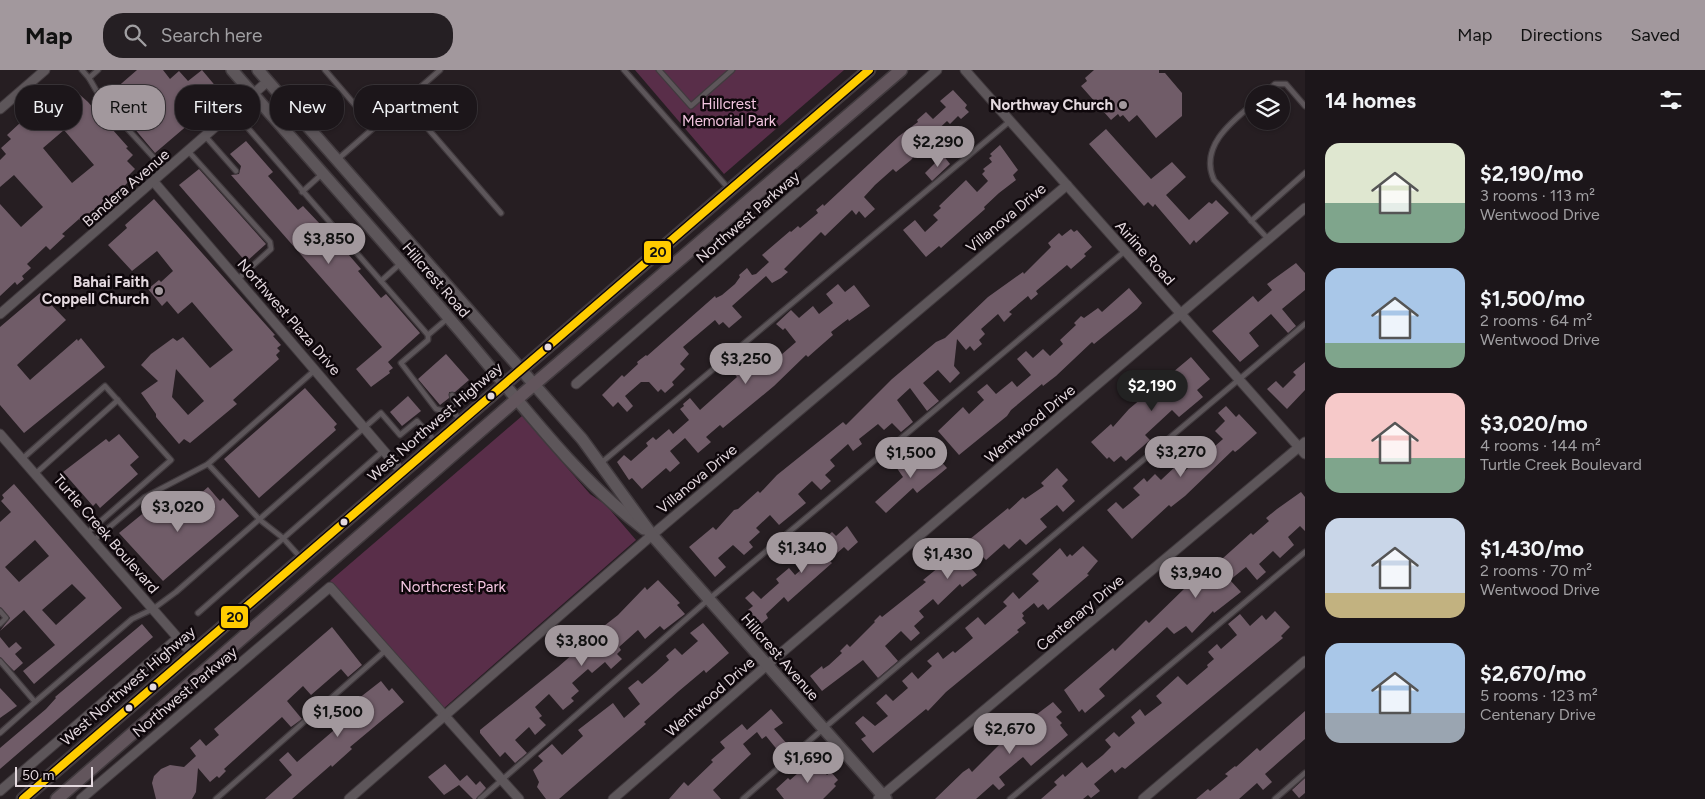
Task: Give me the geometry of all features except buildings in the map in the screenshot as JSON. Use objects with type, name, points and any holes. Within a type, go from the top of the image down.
[{"type":"main road","name":"Hillcrest Road","points":[[232,70],[245,85]]},
{"type":"main road","name":"Hillcrest Road","points":[[258,70],[338,159],[534,385]]},
{"type":"main road","name":"West Northwest Highway","points":[[23,799],[869,70]]},
{"type":"main road","points":[[57,799],[900,70]]},
{"type":"main road","name":"Hillcrest Road","points":[[260,103],[449,317],[518,399]]},
{"type":"main road","points":[[322,174],[338,159]]},
{"type":"main road","points":[[402,264],[418,253]]},
{"type":"main road","name":"Hillcrest Avenue","points":[[534,385],[582,439],[652,535],[882,798]]},
{"type":"main road","name":"Hillcrest Avenue","points":[[518,399],[566,456],[631,519],[652,535]]},
{"type":"main road","points":[[191,653],[206,671]]},
{"type":"street","points":[[0,109],[45,70]]},
{"type":"street","name":"Northwest Parkway","points":[[576,384],[937,70]]},
{"type":"street","name":"Airline Road","points":[[965,70],[1240,381],[1303,448]]},
{"type":"street","name":"Bandera Avenue","points":[[260,89],[268,82]]},
{"type":"street","name":"Bandera Avenue","points":[[0,314],[214,130]]},
{"type":"street","name":"Northwest Plaza Drive","points":[[154,182],[402,471]]},
{"type":"street","name":"Villanova Drive","points":[[349,799],[652,535],[1067,185]]},
{"type":"street","name":"Wentwood Drive","points":[[613,799],[767,665],[1305,208]]},
{"type":"street","name":"Turtle Creek Boulevard","points":[[0,434],[191,653]]},
{"type":"street","name":"Centenary Drive","points":[[882,798],[1303,448]]},
{"type":"street","name":"Northwest Parkway","points":[[82,799],[330,587],[386,650]]},
{"type":"street","points":[[0,792],[178,638]]},
{"type":"street","points":[[386,650],[519,799]]},
{"type":"street","points":[[1143,799],[1305,661]]},
{"type":"lane","points":[[82,70],[103,102],[166,172]]},
{"type":"lane","points":[[89,78],[98,70]]},
{"type":"lane","points":[[325,70],[354,104]]},
{"type":"lane","points":[[423,85],[440,70]]},
{"type":"lane","points":[[624,70],[730,190]]},
{"type":"lane","points":[[659,70],[690,106],[732,70]]},
{"type":"lane","points":[[1274,85],[1287,85]]},
{"type":"lane","points":[[1290,89],[1305,106]]},
{"type":"lane","points":[[1245,111],[1223,130],[1209,159],[1209,169],[1214,180],[1268,239]]},
{"type":"lane","points":[[600,464],[1010,121]]},
{"type":"lane","points":[[249,130],[428,336]]},
{"type":"lane","points":[[338,159],[371,130]]},
{"type":"lane","points":[[429,130],[501,213]]},
{"type":"lane","points":[[206,137],[236,171]]},
{"type":"lane","points":[[189,152],[270,242],[270,249],[238,279]]},
{"type":"lane","points":[[1251,221],[1305,173]]},
{"type":"lane","points":[[302,192],[322,174]]},
{"type":"lane","points":[[480,799],[709,599],[1125,251]]},
{"type":"lane","points":[[381,281],[402,264]]},
{"type":"lane","points":[[449,317],[428,336],[428,340],[401,364],[436,409],[444,410],[450,408],[455,403],[452,395]]},
{"type":"lane","points":[[743,799],[823,729],[1240,381],[1305,324]]},
{"type":"lane","points":[[90,537],[145,497],[208,464],[316,370]]},
{"type":"lane","points":[[22,459],[105,386],[171,460],[90,537]]},
{"type":"lane","points":[[35,474],[118,400]]},
{"type":"lane","points":[[450,408],[461,421]]},
{"type":"lane","points":[[0,733],[132,619],[153,609],[260,520],[381,413],[400,434],[417,421],[436,442]]},
{"type":"lane","points":[[198,612],[384,451]]},
{"type":"lane","points":[[208,464],[260,520],[283,538],[301,559]]},
{"type":"lane","points":[[1010,799],[1305,552]]},
{"type":"lane","points":[[0,611],[6,618],[0,624]]},
{"type":"lane","points":[[216,799],[386,650]]},
{"type":"lane","points":[[0,660],[35,702]]},
{"type":"lane","points":[[1275,799],[1305,773]]},
{"type":"green space","name":"Hillcrest Memorial Park","points":[[635,70],[844,70],[724,174]]},
{"type":"green space","name":"Northcrest Park","points":[[522,416],[590,494],[606,505],[636,540],[443,709],[330,581]]},
{"type":"transit line","name":"20","points":[[23,799],[869,70]]},
{"type":"place","name":"Northway Church","points":[[1123,105]]},
{"type":"place","name":"Bahai Faith Coppell Church","points":[[159,291]]}]
